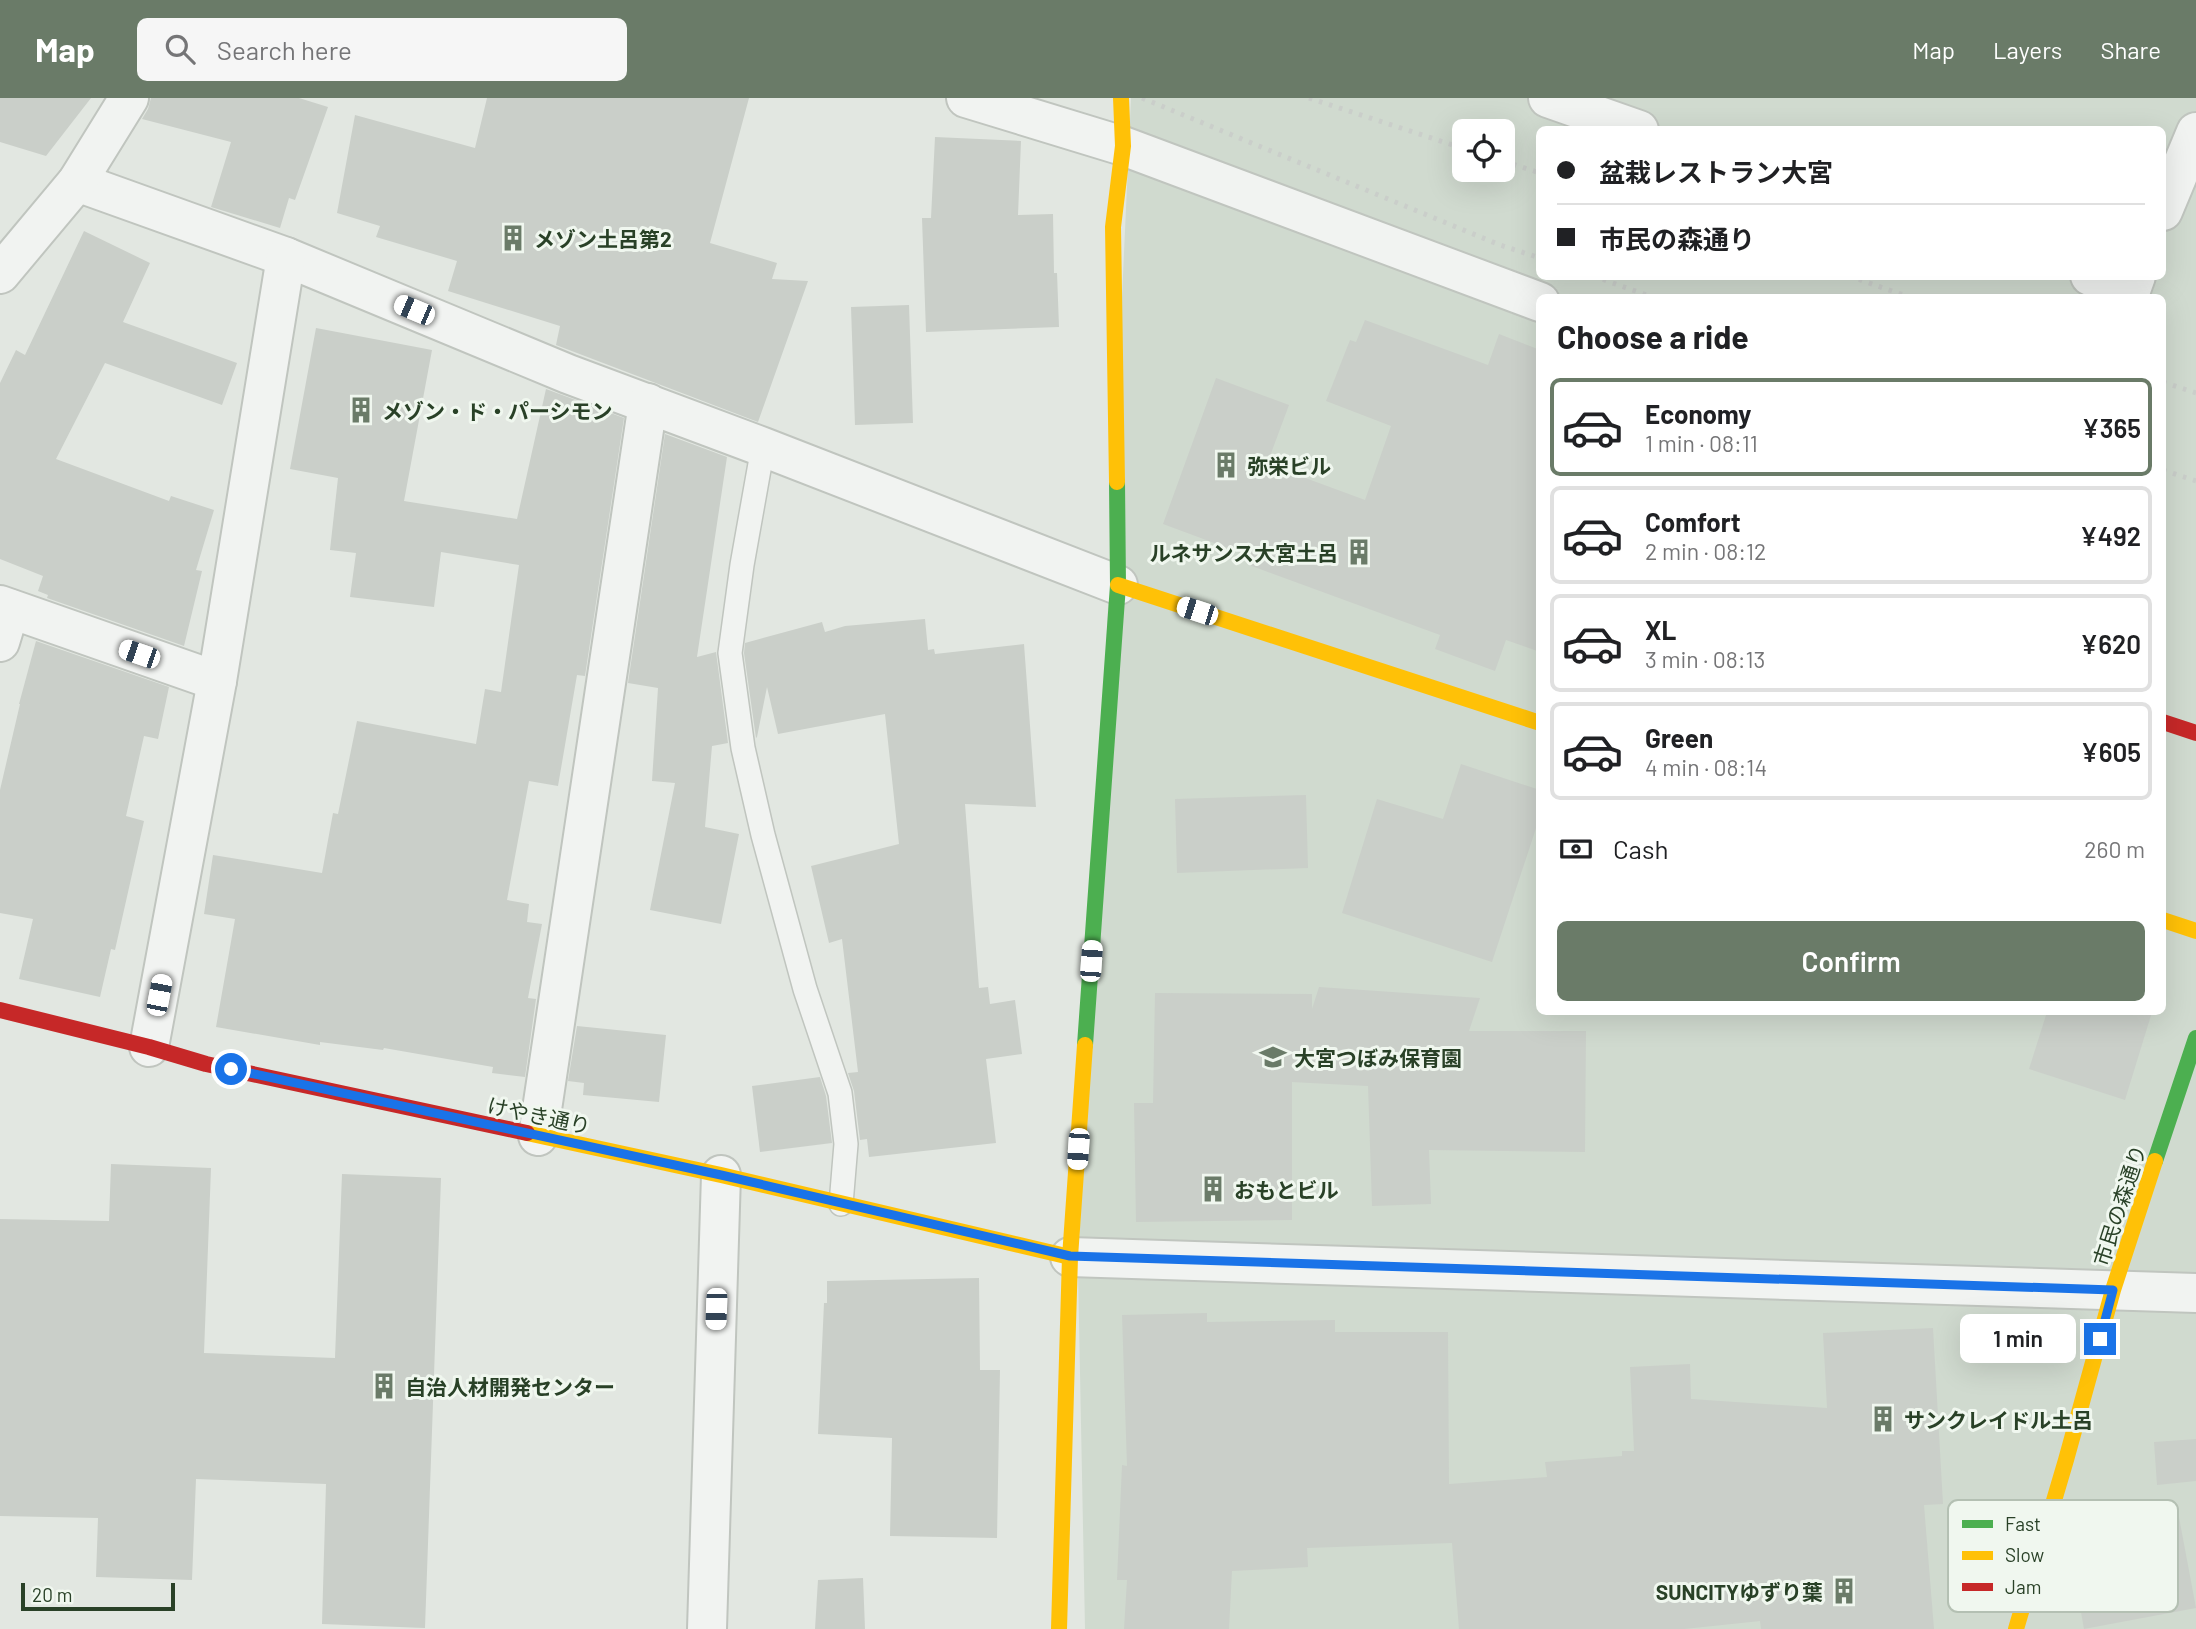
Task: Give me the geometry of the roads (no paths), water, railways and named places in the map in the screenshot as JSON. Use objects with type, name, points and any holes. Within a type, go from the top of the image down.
[{"type":"street","points":[[0,274],[77,181],[129,98]]},
{"type":"street","points":[[966,98],[1124,146],[1536,300]]},
{"type":"street","points":[[1059,1629],[1070,1256],[1118,585],[1113,227],[1124,146],[1121,98]]},
{"type":"street","points":[[1548,98],[1628,126]]},
{"type":"street","points":[[2166,204],[2196,132]]},
{"type":"street","points":[[77,181],[286,257],[568,374],[1118,585],[1536,722]]},
{"type":"street","points":[[149,1047],[217,681],[286,257]]},
{"type":"street","points":[[2102,280],[2131,290],[2135,280]]},
{"type":"street","points":[[538,1136],[648,403]]},
{"type":"street","points":[[3,619],[217,681]]},
{"type":"street","points":[[2166,723],[2196,733]]},
{"type":"street","points":[[2166,921],[2196,931]]},
{"type":"street","name":"けやき通り","points":[[0,1010],[206,1064],[721,1175],[1070,1256]]},
{"type":"street","name":"市民の森通り","points":[[2054,1500],[2113,1290],[2196,1038]]},
{"type":"street","points":[[707,1629],[721,1175]]},
{"type":"street","points":[[1070,1256],[2196,1293]]},
{"type":"street","name":"市民の森通り","points":[[2016,1629],[2021,1612]]},
{"type":"lane","points":[[763,447],[730,653],[743,748],[762,835],[805,989],[840,1093],[846,1144],[841,1204]]},
{"type":"railway","points":[[1142,98],[1500,245],[1536,257]]},
{"type":"railway","points":[[1309,98],[1452,145]]},
{"type":"railway","points":[[1515,165],[1536,172]]},
{"type":"railway","points":[[1604,280],[1644,294]]},
{"type":"railway","points":[[1860,280],[1901,294]]},
{"type":"railway","points":[[2166,383],[2196,393]]},
{"type":"railway","points":[[2166,471],[2196,481]]},
{"type":"place","name":"メゾン土呂第2","points":[[513,238]]},
{"type":"place","name":"メゾン・ド・パーシモン","points":[[361,410]]},
{"type":"place","name":"弥栄ビル","points":[[1226,465]]},
{"type":"place","name":"ルネサンス大宮土呂","points":[[1359,552]]},
{"type":"place","name":"大宮つぼみ保育園","points":[[1273,1057]]},
{"type":"place","name":"おもとビル","points":[[1213,1189]]},
{"type":"place","name":"自治人材開発センター","points":[[384,1386]]},
{"type":"place","name":"サンクレイドル土呂","points":[[1883,1419]]},
{"type":"place","name":"SUNCITYゆずり葉","points":[[1844,1591]]}]
